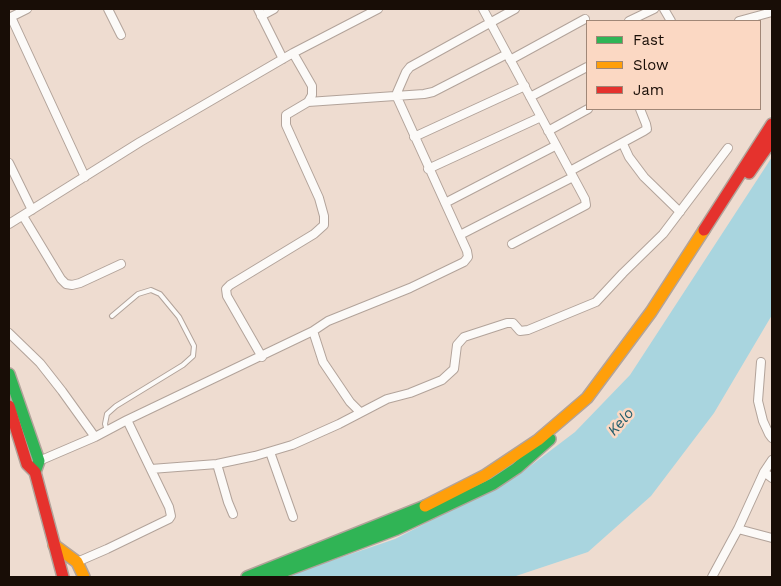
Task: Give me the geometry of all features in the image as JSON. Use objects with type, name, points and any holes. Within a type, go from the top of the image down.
[{"type":"street","points":[[27,9],[10,18],[85,177]]},
{"type":"street","points":[[108,9],[122,35]]},
{"type":"street","points":[[274,9],[259,12],[283,59]]},
{"type":"street","points":[[9,224],[140,142],[292,53],[378,9]]},
{"type":"street","points":[[483,9],[541,116],[555,146],[586,199],[586,205],[512,244]]},
{"type":"street","points":[[9,406],[27,464],[37,466],[127,420],[262,357],[313,331],[328,321],[410,288],[464,262],[468,257],[467,251],[396,96],[410,67],[515,9]]},
{"type":"street","points":[[631,20],[654,9]]},
{"type":"street","points":[[664,9],[670,20]]},
{"type":"street","points":[[742,20],[772,12]]},
{"type":"street","points":[[262,357],[227,296],[226,289],[314,234],[324,225],[324,216],[319,198],[286,125],[286,115],[308,102],[433,92],[585,19]]},
{"type":"street","points":[[292,53],[312,86],[312,95],[308,102]]},
{"type":"street","points":[[530,97],[586,68]]},
{"type":"street","points":[[414,137],[525,86]]},
{"type":"street","points":[[548,131],[586,110]]},
{"type":"street","points":[[460,235],[572,174],[647,129],[641,110]]},
{"type":"street","points":[[428,169],[541,116]]},
{"type":"street","points":[[247,577],[422,508],[484,476],[538,440],[587,398],[652,312],[772,124]]},
{"type":"street","points":[[269,577],[397,529],[493,484],[517,468],[579,414],[601,392],[772,140]]},
{"type":"street","points":[[623,144],[629,158],[644,177],[680,212]]},
{"type":"street","points":[[445,203],[555,146]]},
{"type":"street","points":[[151,469],[217,464],[292,445],[339,424],[386,399],[410,393],[442,380],[454,369],[457,346],[464,337],[514,322],[520,331],[528,330],[596,302],[664,234],[728,148]]},
{"type":"street","points":[[9,163],[32,210]]},
{"type":"street","points":[[23,216],[61,279],[66,284],[80,283],[121,264]]},
{"type":"street","points":[[313,331],[322,362],[350,402],[360,412]]},
{"type":"street","points":[[9,333],[40,363],[95,437]]},
{"type":"street","points":[[761,362],[758,401],[763,420],[772,438]]},
{"type":"street","points":[[9,374],[37,466],[63,577]]},
{"type":"street","points":[[54,545],[81,570],[107,550],[171,516],[170,508],[127,420]]},
{"type":"street","points":[[270,452],[293,516]]},
{"type":"street","points":[[712,577],[738,529],[764,472],[772,460]]},
{"type":"street","points":[[217,464],[233,514]]},
{"type":"street","points":[[764,472],[772,478]]},
{"type":"street","points":[[738,529],[772,538]]},
{"type":"lane","points":[[107,431],[105,424],[107,414],[116,406],[183,365],[193,356],[194,346],[180,317],[160,294],[151,290],[138,294],[112,316]]},
{"type":"water","name":"Kelo","points":[[772,157],[772,315],[714,413],[651,496],[588,552],[513,577],[283,577],[395,539],[517,476],[575,432],[630,375]]},
{"type":"traffic: fast","points":[[9,374],[39,461],[35,472]]},
{"type":"traffic: fast","points":[[269,577],[397,529],[493,484],[517,468],[550,439]]},
{"type":"traffic: fast","points":[[247,577],[425,506]]},
{"type":"traffic: slow","points":[[425,506],[484,476],[538,440],[587,398],[651,312],[704,230]]},
{"type":"traffic: slow","points":[[54,545],[77,562],[84,577]]},
{"type":"traffic: jam","points":[[704,230],[772,124]]},
{"type":"traffic: jam","points":[[749,173],[772,140]]},
{"type":"traffic: jam","points":[[9,406],[27,464],[35,472],[63,577]]}]
